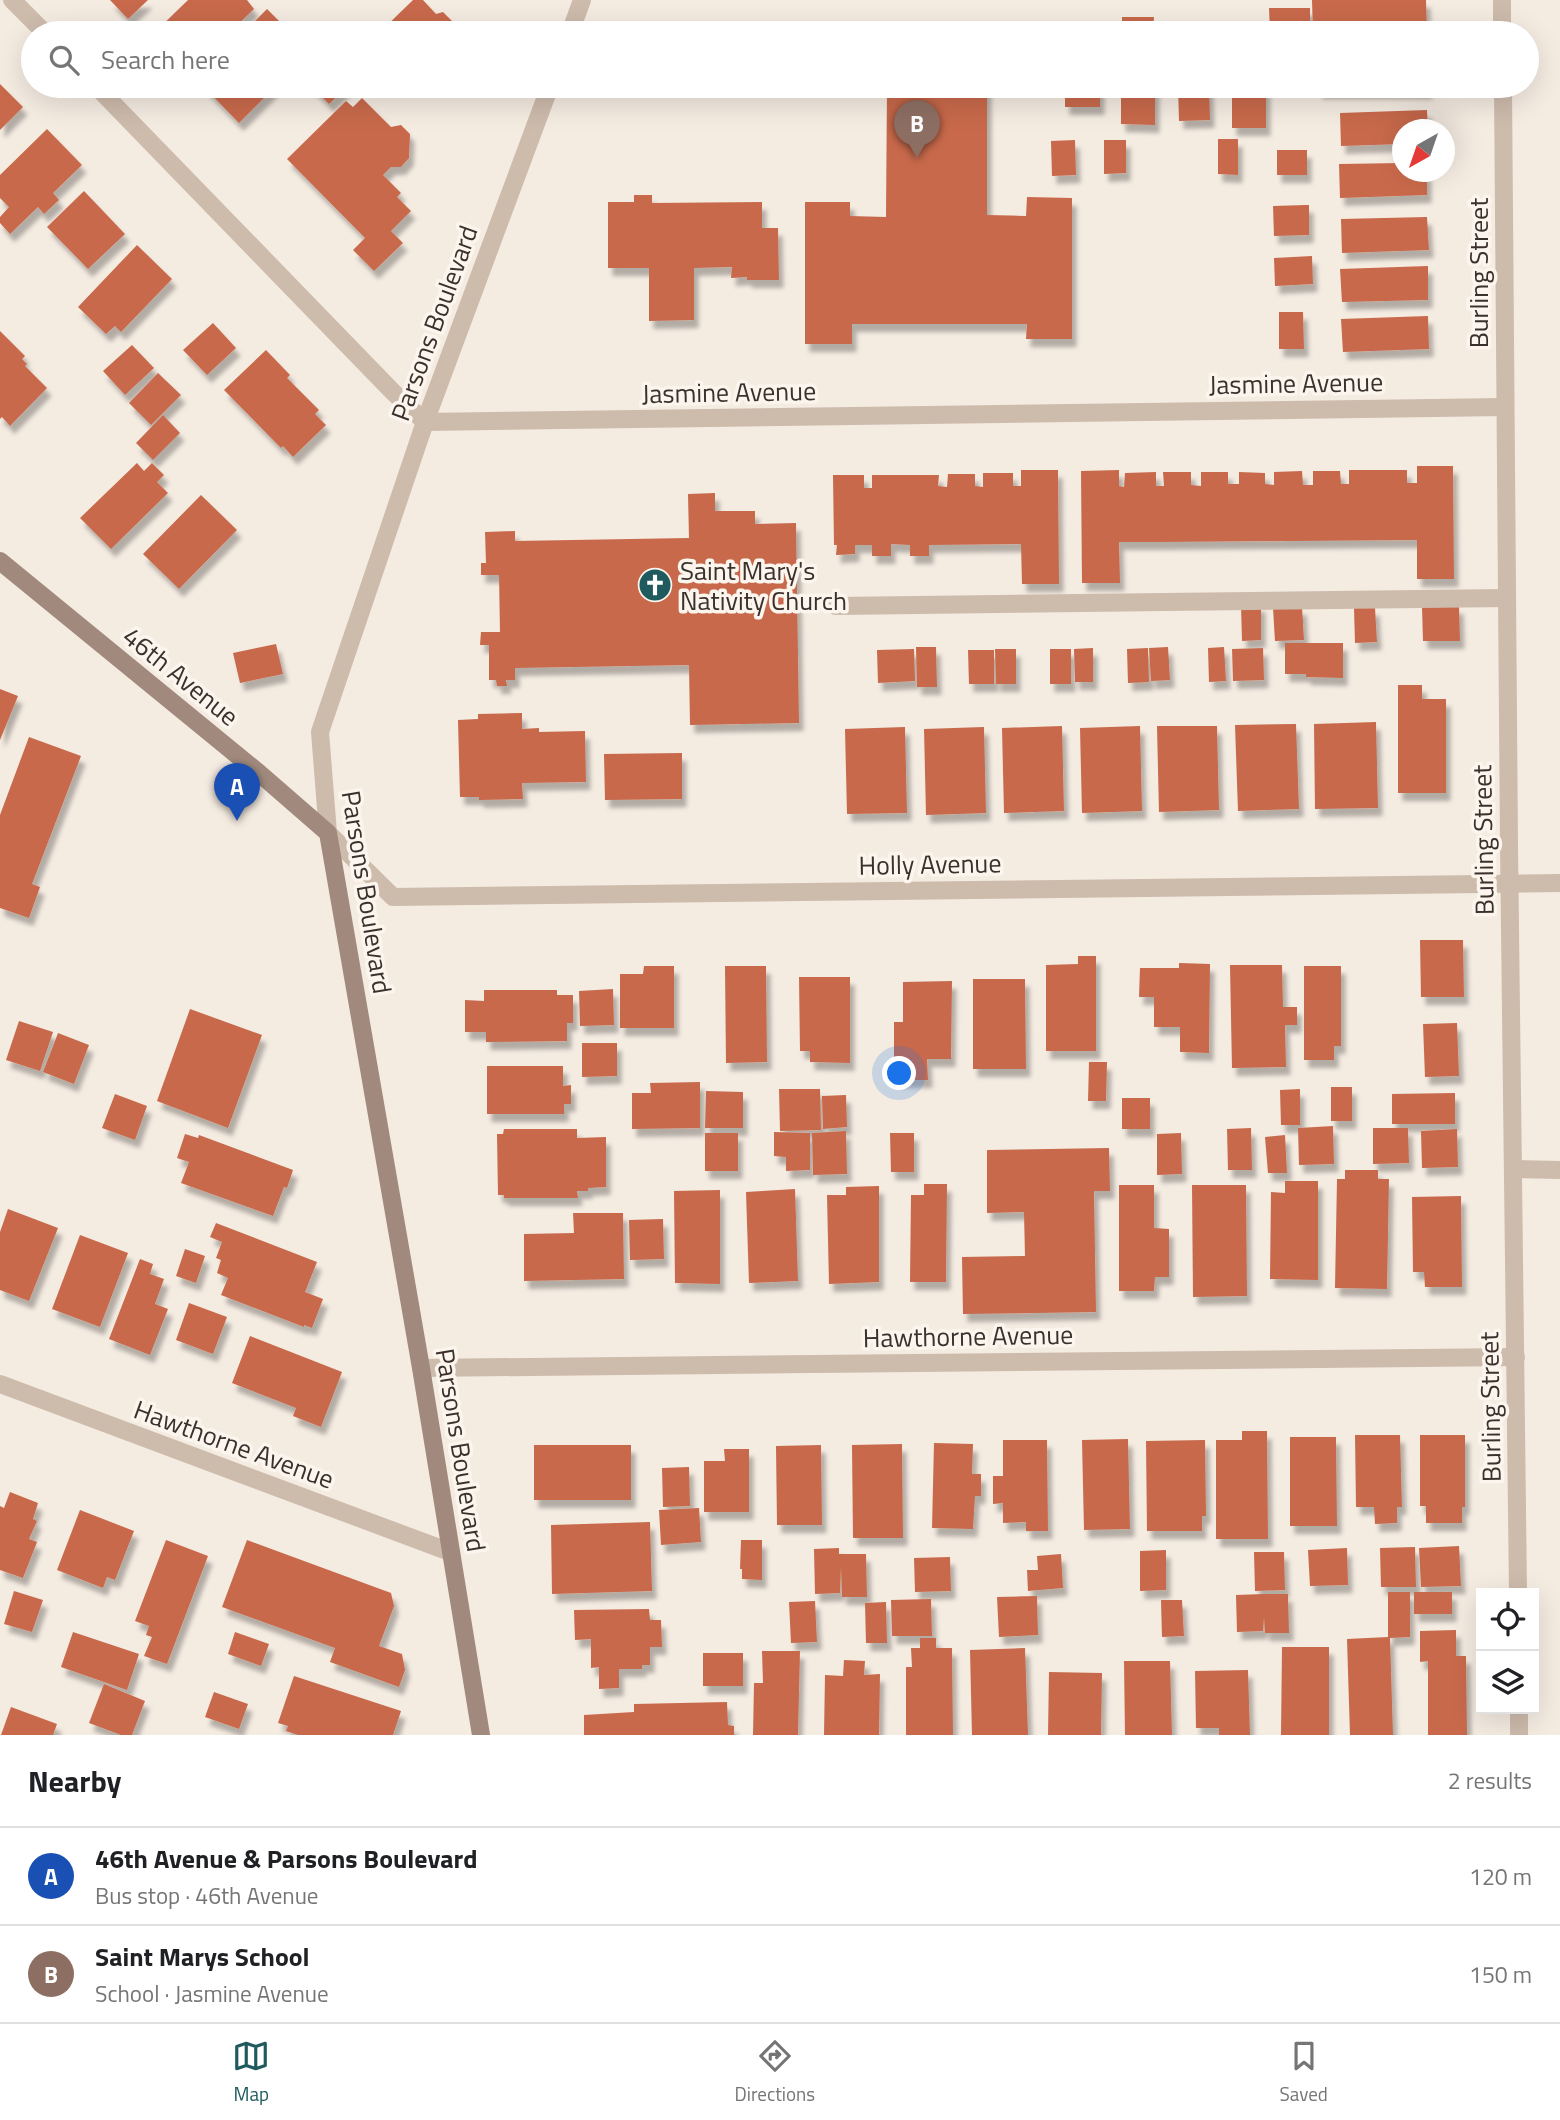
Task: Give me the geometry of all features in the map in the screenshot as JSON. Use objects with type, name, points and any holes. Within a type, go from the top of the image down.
[{"type":"street","points":[[12,0],[33,21]]},
{"type":"street","points":[[574,21],[582,0]]},
{"type":"street","points":[[1502,0],[1502,21]]},
{"type":"street","points":[[108,98],[425,422]]},
{"type":"street","name":"Parsons Boulevard","points":[[481,1735],[421,1368],[328,833],[320,732],[425,422],[546,98]]},
{"type":"street","name":"Burling Street","points":[[1503,98],[1518,1588]]},
{"type":"street","name":"Jasmine Avenue","points":[[425,422],[1505,407]]},
{"type":"street","name":"46th Avenue","points":[[0,561],[259,773],[328,833]]},
{"type":"street","points":[[836,606],[1507,598]]},
{"type":"street","name":"Holly Avenue","points":[[328,833],[393,897],[1560,883]]},
{"type":"street","points":[[1513,1169],[1560,1170]]},
{"type":"street","name":"Hawthorne Avenue","points":[[421,1368],[1516,1357]]},
{"type":"street","name":"Hawthorne Avenue","points":[[0,1384],[450,1552]]},
{"type":"street","points":[[1519,1714],[1519,1735]]},
{"type":"building","points":[[110,0],[148,0],[128,19]]},
{"type":"building","points":[[188,0],[247,0],[254,9],[242,21],[166,21]]},
{"type":"building","points":[[413,0],[423,0],[436,14],[443,12],[452,21],[391,21]]},
{"type":"building","points":[[1312,0],[1426,0],[1427,21],[1313,21]]},
{"type":"building","points":[[1269,8],[1310,8],[1310,21],[1270,21]]},
{"type":"building","points":[[267,9],[279,21],[255,21]]},
{"type":"building","points":[[1122,17],[1154,17],[1154,21],[1122,21]]},
{"type":"building","points":[[0,84],[23,107],[0,130]]},
{"type":"building","points":[[215,98],[264,98],[239,123]]},
{"type":"building","points":[[323,98],[335,98],[329,104]]},
{"type":"building","points":[[362,98],[391,127],[401,125],[410,134],[409,158],[401,167],[391,167],[383,175],[401,193],[397,197],[411,211],[391,231],[403,243],[374,271],[353,250],[365,238],[287,159],[346,101],[353,107]]},
{"type":"building","points":[[887,98],[987,98],[987,215],[1026,216],[1027,197],[1072,198],[1072,339],[1026,339],[1027,324],[852,324],[852,344],[805,344],[805,202],[850,202],[850,216],[886,217]]},
{"type":"building","points":[[1065,98],[1100,98],[1100,107],[1065,107]]},
{"type":"building","points":[[1121,98],[1155,98],[1155,125],[1121,124]]},
{"type":"building","points":[[1178,98],[1209,98],[1210,120],[1179,121]]},
{"type":"building","points":[[1232,98],[1266,98],[1266,128],[1232,128]]},
{"type":"building","points":[[1427,110],[1427,119],[1392,119],[1392,144],[1341,146],[1340,113]]},
{"type":"building","points":[[47,129],[82,165],[53,193],[59,200],[44,214],[38,207],[10,234],[0,223],[0,217],[9,207],[0,198],[0,175]]},
{"type":"building","points":[[1218,139],[1238,139],[1238,175],[1218,174]]},
{"type":"building","points":[[1075,140],[1076,175],[1052,176],[1051,141]]},
{"type":"building","points":[[1104,140],[1126,140],[1126,173],[1104,174]]},
{"type":"building","points":[[1277,150],[1307,150],[1307,175],[1277,175]]},
{"type":"building","points":[[1392,163],[1392,182],[1427,182],[1427,195],[1340,198],[1339,164]]},
{"type":"building","points":[[84,191],[125,234],[88,269],[47,227]]},
{"type":"building","points":[[634,195],[652,195],[652,203],[762,202],[762,228],[778,228],[779,280],[731,278],[732,267],[694,268],[694,320],[649,321],[649,268],[608,268],[608,202],[634,202]]},
{"type":"building","points":[[1309,205],[1309,235],[1274,236],[1273,206]]},
{"type":"building","points":[[1427,217],[1429,250],[1342,253],[1341,219]]},
{"type":"building","points":[[137,245],[172,279],[121,332],[115,326],[106,334],[78,307]]},
{"type":"building","points":[[1312,256],[1313,284],[1275,286],[1274,258]]},
{"type":"building","points":[[1428,266],[1428,300],[1342,302],[1340,269]]},
{"type":"building","points":[[1279,312],[1303,312],[1304,349],[1279,349]]},
{"type":"building","points":[[1428,316],[1429,349],[1343,352],[1341,319]]},
{"type":"building","points":[[213,323],[236,348],[207,375],[183,350]]},
{"type":"building","points":[[0,331],[25,356],[22,359],[27,364],[25,366],[47,388],[10,426],[2,417],[0,419]]},
{"type":"building","points":[[132,345],[154,368],[125,395],[103,371]]},
{"type":"building","points":[[266,350],[290,375],[287,378],[319,410],[315,414],[326,425],[293,457],[224,390]]},
{"type":"building","points":[[158,373],[181,395],[151,425],[129,403]]},
{"type":"building","points":[[163,415],[180,433],[153,460],[136,443]]},
{"type":"building","points":[[137,463],[144,471],[152,463],[164,475],[157,482],[168,493],[111,549],[80,518]]},
{"type":"building","points":[[1417,466],[1453,466],[1454,579],[1417,579],[1417,540],[1119,542],[1120,583],[1082,583],[1081,471],[1119,470],[1119,486],[1124,487],[1125,473],[1156,472],[1156,486],[1164,486],[1163,472],[1191,472],[1191,485],[1201,486],[1201,472],[1228,472],[1228,484],[1239,484],[1239,472],[1265,473],[1265,484],[1274,485],[1274,472],[1302,471],[1303,485],[1313,485],[1313,471],[1340,471],[1341,484],[1349,484],[1349,470],[1407,470],[1407,483],[1417,483]]},
{"type":"building","points":[[1021,470],[1058,470],[1059,584],[1022,584],[1021,544],[929,545],[929,556],[910,556],[910,545],[891,544],[891,556],[872,556],[872,545],[855,545],[855,554],[836,555],[833,475],[864,475],[864,488],[872,488],[872,475],[939,475],[938,486],[947,487],[948,474],[975,474],[975,486],[983,487],[983,473],[1013,473],[1013,486],[1021,486]]},
{"type":"building","points":[[715,493],[715,511],[755,511],[755,524],[796,523],[799,723],[690,725],[689,665],[515,668],[515,680],[506,680],[507,686],[497,686],[496,680],[489,680],[489,645],[480,645],[481,632],[500,632],[499,575],[481,575],[481,563],[486,563],[485,532],[515,531],[515,541],[689,538],[688,494]]},
{"type":"building","points":[[201,495],[237,530],[179,589],[143,554]]},
{"type":"building","points":[[1261,604],[1261,640],[1242,641],[1241,605]]},
{"type":"building","points":[[1459,606],[1460,641],[1423,641],[1422,607]]},
{"type":"building","points":[[1302,607],[1304,640],[1275,641],[1273,608]]},
{"type":"building","points":[[1354,608],[1375,608],[1377,642],[1355,643]]},
{"type":"building","points":[[1285,643],[1343,643],[1343,678],[1285,674]]},
{"type":"building","points":[[276,644],[283,674],[240,683],[233,653]]},
{"type":"building","points":[[916,647],[936,647],[937,687],[917,687]]},
{"type":"building","points":[[1168,647],[1170,680],[1151,681],[1149,648]]},
{"type":"building","points":[[1224,647],[1226,681],[1209,682],[1208,648]]},
{"type":"building","points":[[1093,648],[1093,682],[1075,682],[1074,649]]},
{"type":"building","points":[[1148,648],[1149,682],[1128,683],[1127,649]]},
{"type":"building","points":[[1263,648],[1264,680],[1233,681],[1232,649]]},
{"type":"building","points":[[914,649],[915,681],[878,683],[877,650]]},
{"type":"building","points":[[995,649],[1016,649],[1016,684],[996,684]]},
{"type":"building","points":[[1050,649],[1071,649],[1071,684],[1050,684]]},
{"type":"building","points":[[968,650],[994,650],[994,684],[969,684]]},
{"type":"building","points":[[1398,685],[1422,685],[1422,699],[1446,699],[1446,793],[1398,793]]},
{"type":"building","points":[[0,689],[18,696],[0,740]]},
{"type":"building","points":[[522,713],[522,729],[539,728],[539,732],[585,731],[586,782],[522,783],[523,799],[479,800],[479,797],[460,797],[458,720],[478,719],[478,714]]},
{"type":"building","points":[[1376,722],[1378,808],[1315,809],[1314,724]]},
{"type":"building","points":[[1296,724],[1299,809],[1238,811],[1235,725]]},
{"type":"building","points":[[1062,726],[1064,811],[1004,813],[1002,728]]},
{"type":"building","points":[[1140,726],[1142,811],[1082,813],[1080,728]]},
{"type":"building","points":[[1157,726],[1217,726],[1219,810],[1159,812]]},
{"type":"building","points":[[905,727],[907,813],[847,814],[845,729]]},
{"type":"building","points":[[984,727],[986,813],[926,815],[924,729]]},
{"type":"building","points":[[29,737],[81,756],[32,884],[40,887],[29,918],[0,908],[0,815]]},
{"type":"building","points":[[682,753],[682,799],[605,800],[604,754]]},
{"type":"building","points":[[1420,940],[1463,940],[1464,997],[1421,997]]},
{"type":"building","points":[[1078,956],[1096,956],[1096,1051],[1046,1051],[1046,965],[1078,964]]},
{"type":"building","points":[[1179,963],[1210,964],[1209,1053],[1180,1052],[1180,1027],[1154,1027],[1154,997],[1139,997],[1140,968],[1179,968]]},
{"type":"building","points":[[1230,965],[1282,965],[1283,1007],[1297,1007],[1297,1025],[1285,1025],[1286,1067],[1232,1068]]},
{"type":"building","points":[[644,966],[674,966],[674,1028],[620,1028],[620,974],[643,974]]},
{"type":"building","points":[[725,966],[766,966],[767,1062],[726,1063]]},
{"type":"building","points":[[1304,966],[1341,966],[1341,1046],[1334,1046],[1334,1060],[1304,1060]]},
{"type":"building","points":[[799,977],[850,977],[850,1063],[810,1062],[810,1051],[800,1051]]},
{"type":"building","points":[[973,979],[1025,979],[1026,1069],[973,1069]]},
{"type":"building","points":[[952,981],[951,1059],[927,1059],[928,1080],[898,1080],[898,1060],[894,1060],[894,1022],[903,1022],[903,982]]},
{"type":"building","points":[[613,989],[614,1025],[580,1026],[579,991]]},
{"type":"building","points":[[484,990],[557,990],[557,995],[573,995],[573,1023],[567,1023],[567,1041],[486,1042],[486,1032],[465,1032],[465,1000],[484,1001]]},
{"type":"building","points":[[190,1009],[262,1035],[228,1128],[157,1101]]},
{"type":"building","points":[[19,1021],[53,1032],[40,1071],[6,1060]]},
{"type":"building","points":[[1457,1023],[1459,1076],[1425,1077],[1423,1024]]},
{"type":"building","points":[[58,1033],[89,1045],[74,1084],[43,1072]]},
{"type":"building","points":[[582,1043],[617,1043],[617,1076],[582,1077]]},
{"type":"building","points":[[1089,1062],[1107,1062],[1106,1101],[1088,1101]]},
{"type":"building","points":[[487,1066],[563,1066],[563,1086],[571,1085],[571,1104],[564,1104],[564,1114],[487,1114]]},
{"type":"building","points":[[700,1082],[700,1128],[632,1129],[632,1093],[651,1093],[650,1083]]},
{"type":"building","points":[[1331,1087],[1352,1087],[1352,1121],[1331,1121]]},
{"type":"building","points":[[779,1089],[820,1089],[821,1130],[780,1131]]},
{"type":"building","points":[[1300,1089],[1300,1125],[1281,1125],[1280,1090]]},
{"type":"building","points":[[706,1091],[743,1092],[743,1128],[705,1128]]},
{"type":"building","points":[[1455,1093],[1455,1124],[1392,1124],[1392,1094]]},
{"type":"building","points":[[115,1094],[147,1106],[135,1140],[102,1128]]},
{"type":"building","points":[[846,1095],[847,1127],[823,1129],[822,1096]]},
{"type":"building","points":[[1122,1098],[1150,1098],[1150,1129],[1122,1129]]},
{"type":"building","points":[[1333,1126],[1334,1164],[1299,1165],[1298,1128]]},
{"type":"building","points":[[1251,1128],[1252,1170],[1228,1170],[1227,1129]]},
{"type":"building","points":[[1373,1128],[1408,1128],[1409,1163],[1373,1164]]},
{"type":"building","points":[[504,1129],[577,1129],[577,1138],[606,1137],[606,1187],[577,1191],[578,1198],[504,1198],[504,1195],[498,1195],[497,1134],[503,1134]]},
{"type":"building","points":[[1457,1129],[1458,1167],[1422,1168],[1421,1131]]},
{"type":"building","points":[[846,1131],[847,1174],[813,1175],[812,1133]]},
{"type":"building","points":[[774,1132],[810,1133],[810,1170],[786,1171],[786,1157],[774,1156]]},
{"type":"building","points":[[705,1133],[738,1133],[738,1171],[705,1171]]},
{"type":"building","points":[[890,1133],[914,1133],[914,1172],[891,1172]]},
{"type":"building","points":[[1181,1133],[1182,1174],[1157,1175],[1157,1134]]},
{"type":"building","points":[[185,1134],[198,1138],[199,1135],[293,1170],[273,1216],[181,1183],[189,1162],[177,1158]]},
{"type":"building","points":[[1285,1135],[1287,1173],[1268,1173],[1265,1137]]},
{"type":"building","points":[[1109,1148],[1110,1191],[1094,1191],[1096,1312],[963,1314],[962,1257],[1025,1256],[1024,1212],[987,1213],[987,1150]]},
{"type":"building","points":[[1345,1170],[1378,1170],[1378,1179],[1389,1179],[1387,1289],[1335,1288],[1337,1179],[1345,1179]]},
{"type":"building","points":[[1285,1181],[1318,1181],[1318,1280],[1270,1279],[1271,1192],[1285,1193]]},
{"type":"building","points":[[924,1184],[947,1184],[946,1282],[910,1282],[911,1195],[924,1195]]},
{"type":"building","points":[[1119,1185],[1154,1185],[1154,1228],[1169,1229],[1169,1277],[1155,1277],[1154,1291],[1119,1291]]},
{"type":"building","points":[[1192,1185],[1246,1185],[1247,1296],[1193,1297]]},
{"type":"building","points":[[879,1186],[879,1282],[829,1284],[827,1195],[846,1195],[846,1187]]},
{"type":"building","points":[[795,1189],[798,1281],[749,1283],[746,1192]]},
{"type":"building","points":[[720,1190],[720,1284],[675,1283],[674,1191]]},
{"type":"building","points":[[1461,1196],[1462,1287],[1425,1287],[1424,1272],[1413,1272],[1412,1197]]},
{"type":"building","points":[[8,1209],[58,1228],[29,1301],[0,1290],[0,1232]]},
{"type":"building","points":[[573,1213],[623,1213],[624,1279],[524,1281],[524,1234],[574,1233]]},
{"type":"building","points":[[663,1219],[664,1259],[630,1260],[629,1220]]},
{"type":"building","points":[[216,1223],[317,1262],[305,1292],[323,1299],[312,1328],[221,1295],[228,1278],[217,1273],[221,1260],[216,1258],[222,1242],[210,1237]]},
{"type":"building","points":[[80,1235],[128,1253],[100,1327],[52,1309]]},
{"type":"building","points":[[185,1249],[205,1256],[196,1283],[176,1276]]},
{"type":"building","points":[[140,1259],[153,1264],[150,1274],[164,1279],[155,1304],[168,1309],[150,1355],[109,1339]]},
{"type":"building","points":[[189,1303],[227,1317],[213,1354],[176,1340]]},
{"type":"building","points":[[250,1336],[342,1372],[321,1427],[293,1416],[296,1408],[232,1383]]},
{"type":"building","points":[[1242,1431],[1267,1431],[1268,1539],[1216,1539],[1216,1440],[1242,1440]]},
{"type":"building","points":[[1355,1435],[1400,1435],[1402,1507],[1397,1507],[1397,1523],[1375,1524],[1374,1507],[1356,1507]]},
{"type":"building","points":[[1420,1435],[1465,1435],[1465,1507],[1462,1507],[1462,1523],[1426,1523],[1426,1506],[1420,1506]]},
{"type":"building","points":[[1290,1437],[1336,1437],[1337,1526],[1290,1526]]},
{"type":"building","points":[[1128,1439],[1130,1529],[1084,1530],[1082,1440]]},
{"type":"building","points":[[1003,1440],[1047,1440],[1048,1531],[1026,1531],[1026,1522],[1003,1523],[1003,1503],[993,1504],[993,1476],[1003,1476]]},
{"type":"building","points":[[1205,1440],[1206,1516],[1202,1516],[1202,1531],[1147,1531],[1146,1441]]},
{"type":"building","points":[[934,1443],[973,1444],[972,1474],[981,1474],[981,1496],[975,1496],[973,1529],[932,1528]]},
{"type":"building","points":[[902,1444],[903,1538],[853,1538],[852,1445]]},
{"type":"building","points":[[534,1445],[631,1445],[631,1500],[534,1500]]},
{"type":"building","points":[[821,1445],[822,1525],[777,1525],[776,1446]]},
{"type":"building","points":[[724,1449],[749,1449],[749,1512],[704,1512],[704,1461],[725,1461]]},
{"type":"building","points":[[689,1467],[690,1506],[663,1507],[662,1468]]},
{"type":"building","points":[[10,1492],[38,1503],[33,1519],[37,1521],[29,1539],[37,1542],[23,1578],[0,1570],[0,1506],[4,1508]]},
{"type":"building","points":[[699,1508],[701,1542],[661,1545],[659,1510]]},
{"type":"building","points":[[80,1510],[134,1531],[115,1580],[107,1577],[103,1588],[57,1570]]},
{"type":"building","points":[[650,1522],[652,1591],[552,1594],[551,1525]]},
{"type":"building","points":[[166,1540],[208,1556],[167,1664],[144,1656],[152,1637],[146,1635],[149,1626],[135,1621]]},
{"type":"building","points":[[247,1540],[391,1593],[394,1606],[379,1646],[402,1654],[405,1670],[399,1687],[330,1662],[335,1648],[222,1607]]},
{"type":"building","points":[[741,1540],[762,1540],[762,1580],[742,1579]]},
{"type":"building","points":[[1459,1546],[1461,1586],[1421,1587],[1419,1548]]},
{"type":"building","points":[[1415,1547],[1416,1587],[1381,1587],[1380,1548]]},
{"type":"building","points":[[839,1548],[839,1554],[866,1554],[867,1597],[842,1597],[841,1566],[840,1593],[815,1594],[814,1549]]},
{"type":"building","points":[[1347,1548],[1348,1585],[1310,1586],[1308,1550]]},
{"type":"building","points":[[1166,1550],[1166,1590],[1140,1591],[1140,1551]]},
{"type":"building","points":[[1254,1552],[1284,1552],[1285,1590],[1255,1591]]},
{"type":"building","points":[[1061,1554],[1063,1588],[1028,1591],[1027,1570],[1038,1570],[1037,1556]]},
{"type":"building","points":[[950,1557],[951,1591],[915,1592],[914,1558]]},
{"type":"building","points":[[14,1591],[43,1600],[32,1632],[4,1624]]},
{"type":"building","points":[[1388,1592],[1410,1592],[1410,1637],[1390,1638],[1393,1735],[1350,1735],[1347,1639],[1388,1637]]},
{"type":"building","points":[[1414,1592],[1452,1592],[1452,1614],[1414,1614]]},
{"type":"building","points":[[1288,1594],[1289,1633],[1265,1633],[1264,1617],[1263,1631],[1237,1632],[1236,1595]]},
{"type":"building","points":[[1037,1596],[1038,1635],[999,1637],[997,1597]]},
{"type":"building","points":[[931,1599],[932,1636],[892,1636],[891,1600]]},
{"type":"building","points":[[1161,1600],[1182,1600],[1184,1636],[1162,1637]]},
{"type":"building","points":[[815,1601],[817,1642],[791,1643],[789,1602]]},
{"type":"building","points":[[886,1602],[887,1643],[866,1643],[865,1603]]},
{"type":"building","points":[[649,1609],[650,1620],[661,1620],[662,1647],[650,1647],[650,1665],[642,1665],[642,1669],[619,1669],[619,1688],[599,1689],[599,1667],[591,1668],[591,1639],[575,1640],[574,1610]]},
{"type":"building","points":[[1456,1630],[1456,1656],[1466,1656],[1467,1735],[1428,1735],[1428,1661],[1420,1662],[1420,1631]]},
{"type":"building","points":[[73,1632],[139,1654],[127,1690],[61,1667]]},
{"type":"building","points":[[235,1632],[269,1644],[261,1666],[228,1654]]},
{"type":"building","points":[[920,1638],[936,1638],[936,1648],[952,1648],[953,1735],[906,1735],[906,1667],[912,1667],[911,1648],[920,1648]]},
{"type":"building","points":[[1282,1647],[1329,1647],[1329,1735],[1281,1735]]},
{"type":"building","points":[[1025,1648],[1028,1735],[972,1735],[970,1650]]},
{"type":"building","points":[[762,1651],[800,1651],[798,1735],[753,1735],[754,1683],[763,1683]]},
{"type":"building","points":[[703,1653],[743,1653],[743,1686],[703,1686]]},
{"type":"building","points":[[844,1660],[865,1661],[864,1675],[880,1674],[879,1735],[824,1735],[825,1675],[843,1676]]},
{"type":"building","points":[[1124,1661],[1170,1661],[1172,1735],[1125,1735]]},
{"type":"building","points":[[1248,1670],[1250,1735],[1219,1735],[1219,1728],[1196,1728],[1195,1671]]},
{"type":"building","points":[[1049,1672],[1102,1673],[1101,1735],[1048,1735]]},
{"type":"building","points":[[294,1676],[401,1711],[393,1735],[298,1735],[286,1731],[288,1726],[278,1723]]},
{"type":"building","points":[[104,1684],[145,1701],[132,1735],[121,1735],[89,1723]]},
{"type":"building","points":[[214,1692],[248,1704],[239,1729],[205,1717]]},
{"type":"building","points":[[727,1702],[728,1725],[734,1726],[734,1735],[584,1735],[584,1715],[634,1712],[634,1704]]},
{"type":"building","points":[[11,1707],[57,1724],[53,1735],[1,1735]]},
{"type":"place","name":"Saint Marys School","points":[[917,158]]},
{"type":"place","name":"Saint Mary's Nativity Church","points":[[655,585]]},
{"type":"place","name":"46th Avenue & Parsons Boulevard","points":[[237,821]]}]
